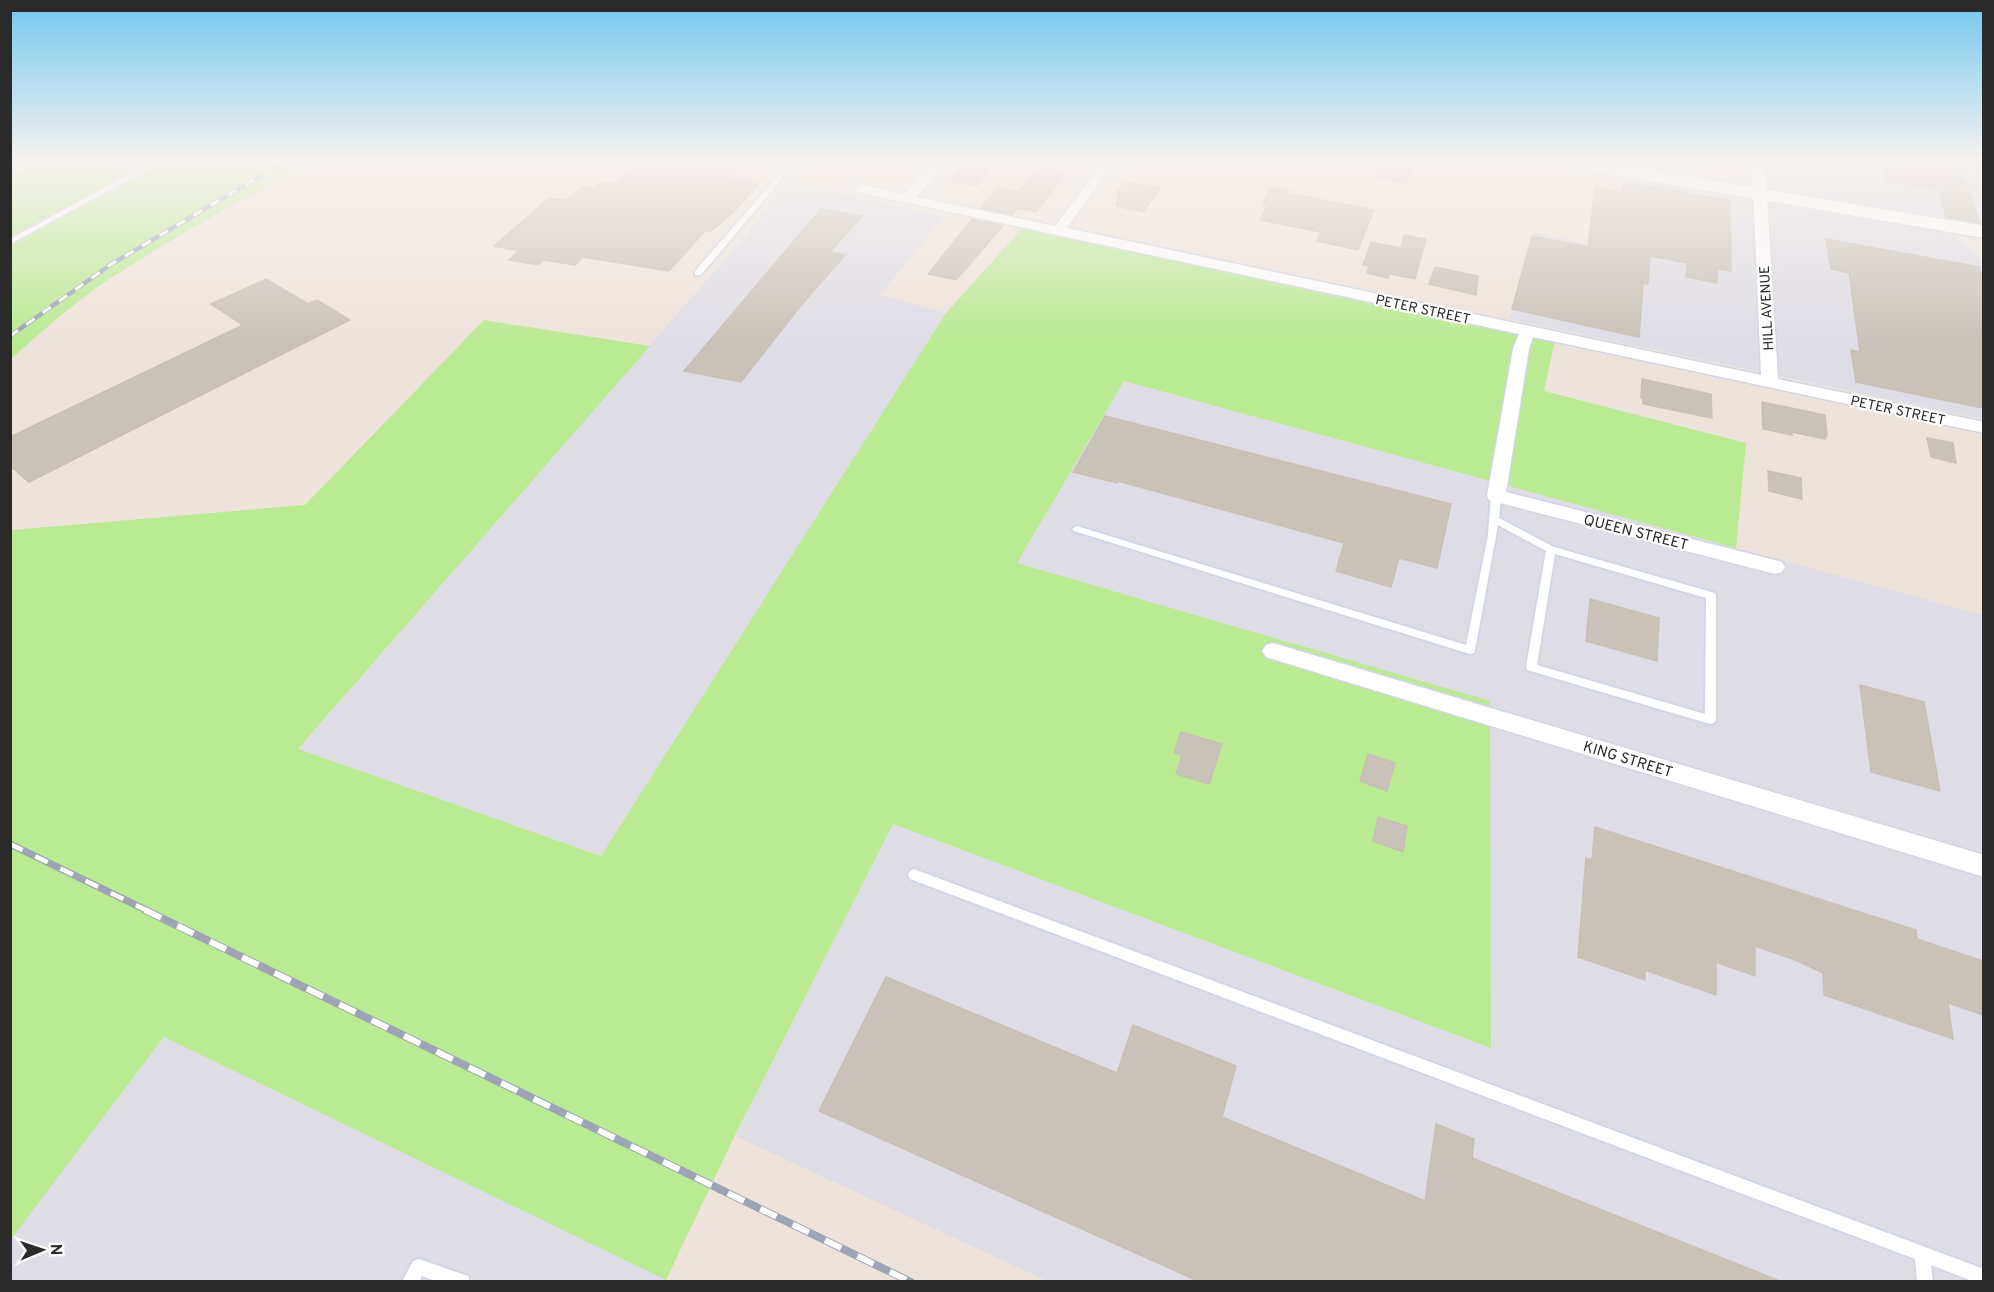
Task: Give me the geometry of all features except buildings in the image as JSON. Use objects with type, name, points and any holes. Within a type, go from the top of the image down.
[{"type":"main road","points":[[1926,222],[1983,232]]},
{"type":"street","name":"PETER STREET","points":[[1017,222],[1237,271],[1528,330],[1983,428]]},
{"type":"street","points":[[1058,231],[1064,222]]},
{"type":"street","name":"HILL AVENUE","points":[[1761,222],[1770,383]]},
{"type":"street","points":[[1496,496],[1521,349],[1528,330]]},
{"type":"street","name":"QUEEN STREET","points":[[1496,496],[1775,567]]},
{"type":"street","name":"KING STREET","points":[[1273,651],[1983,866]]},
{"type":"lane","points":[[10,242],[46,222]]},
{"type":"lane","points":[[698,273],[742,222]]},
{"type":"lane","points":[[1077,529],[1470,650],[1494,519],[1496,496]]},
{"type":"lane","points":[[1494,519],[1551,549],[1711,596],[1710,720],[1531,667],[1551,549]]},
{"type":"lane","points":[[914,875],[1983,1277]]},
{"type":"lane","points":[[1923,1254],[1925,1281]]},
{"type":"lane","points":[[410,1281],[419,1267],[462,1281]]},
{"type":"shaded area","points":[[757,222],[939,222],[880,295],[946,313],[602,856],[298,750]]},
{"type":"shaded area","points":[[1616,222],[1882,222],[1938,230],[1963,241],[1983,262],[1983,419],[1510,319],[1533,232],[1613,250]]},
{"type":"shaded area","points":[[1956,222],[1983,222],[1983,227]]},
{"type":"shaded area","points":[[1123,381],[1983,615],[1983,1281],[1047,1281],[735,1136],[893,824],[1491,1048],[1489,701],[1017,564]]},
{"type":"shaded area","points":[[164,1037],[670,1281],[11,1281],[10,1239]]},
{"type":"green space","points":[[11,222],[203,222],[99,286],[11,359]]},
{"type":"green space","points":[[1025,225],[1555,339],[1544,391],[1746,443],[1736,548],[1124,381],[1017,563],[1490,701],[1491,1048],[893,824],[735,1135],[666,1280],[164,1037],[11,1239],[11,530],[305,505],[484,320],[650,346],[298,749],[601,856],[946,313]]},
{"type":"railway","points":[[10,336],[110,265],[182,222]]},
{"type":"railway","points":[[10,844],[148,911]]},
{"type":"railway","points":[[145,910],[911,1282]]}]
